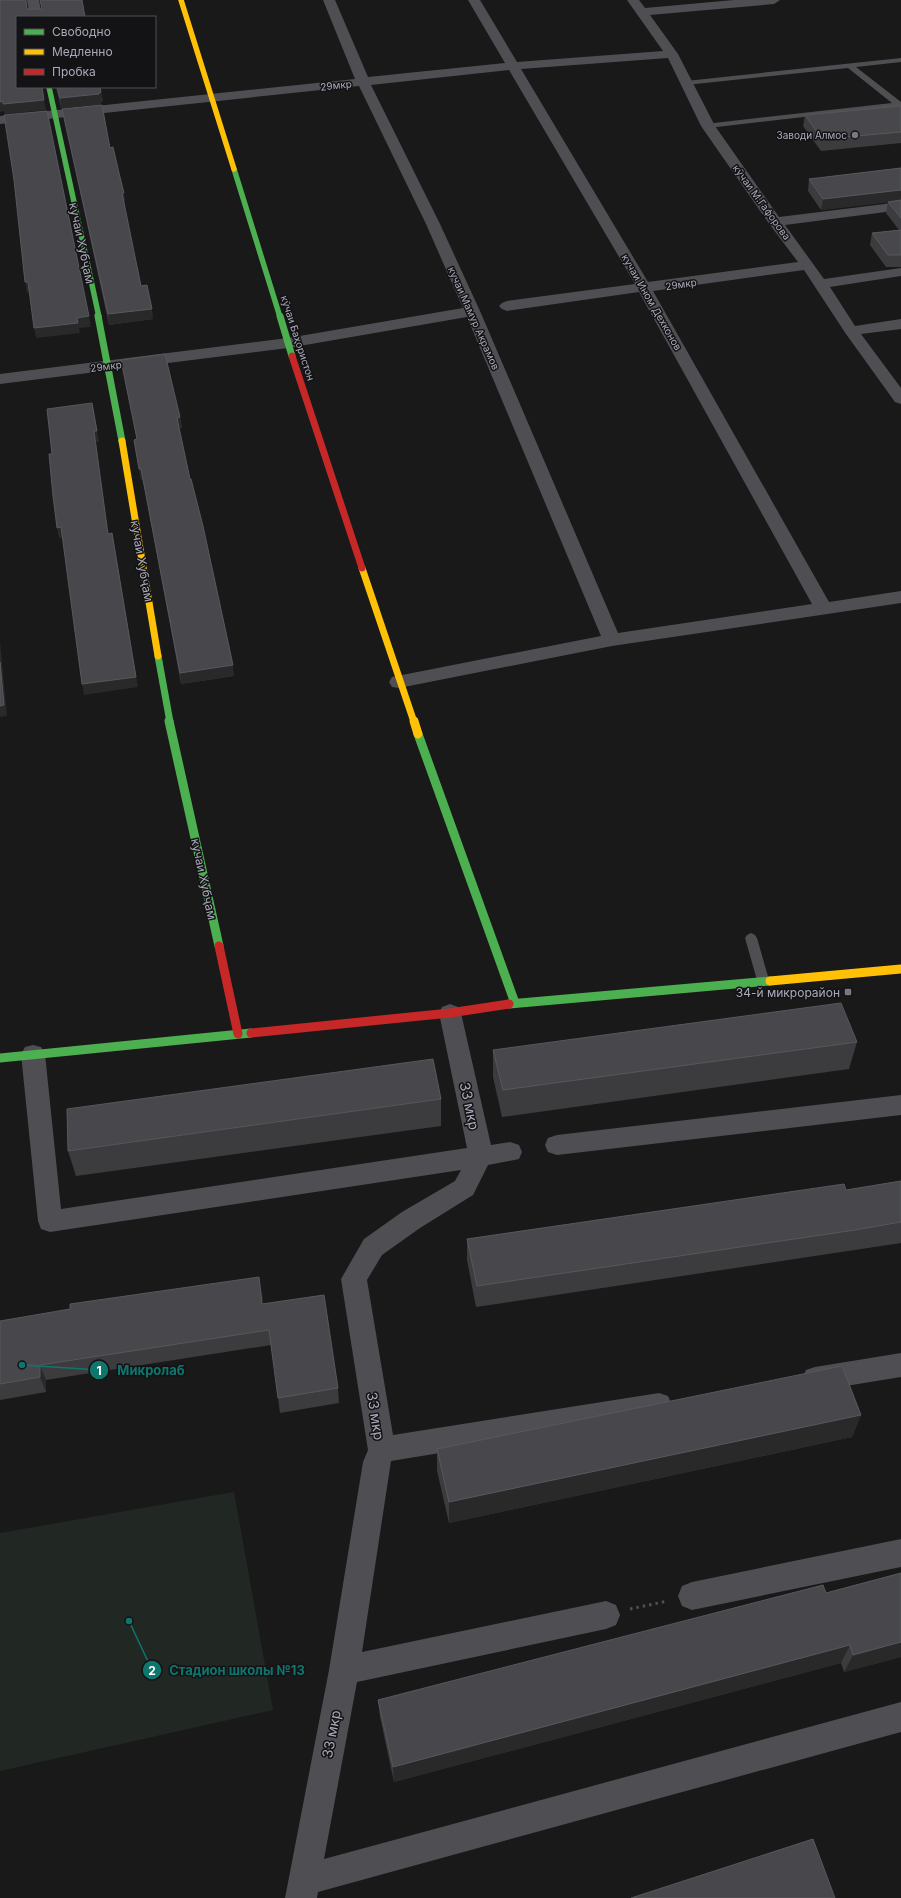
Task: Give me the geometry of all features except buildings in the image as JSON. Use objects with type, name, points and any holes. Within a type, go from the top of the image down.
[{"type":"street","points":[[33,0],[36,16]]},
{"type":"street","name":"кӯчаи Баҳористон","points":[[181,0],[288,343],[399,682],[515,1003]]},
{"type":"street","name":"кучаи Мамур Акрамов","points":[[329,0],[363,82],[433,224],[472,311],[612,640]]},
{"type":"street","name":"кучаи Ином Дехконов","points":[[474,0],[645,289],[823,608]]},
{"type":"street","name":"кӯчаи М.Гафорова","points":[[633,0],[672,54],[708,126],[775,222],[808,265],[851,331],[901,399]]},
{"type":"street","points":[[641,12],[774,0]]},
{"type":"street","name":"29мкр","points":[[0,120],[512,66],[672,54]]},
{"type":"street","name":"кучаи Хубҷам","points":[[49,88],[109,366],[171,730],[238,1034]]},
{"type":"street","points":[[775,222],[901,206]]},
{"type":"street","name":"29мкр","points":[[507,306],[645,289],[808,265]]},
{"type":"street","points":[[819,284],[901,272]]},
{"type":"street","name":"29мкр","points":[[0,379],[288,343],[472,311]]},
{"type":"street","points":[[851,331],[901,324]]},
{"type":"street","points":[[399,682],[612,640],[901,597]]},
{"type":"street","points":[[0,1058],[450,1013],[515,1003],[901,969]]},
{"type":"street","name":"33 мкр","points":[[302,1889],[344,1670],[377,1462],[382,1450],[354,1279],[373,1247],[411,1220],[464,1188],[481,1155],[450,1013]]},
{"type":"street","points":[[33,1054],[50,1220],[481,1155],[510,1152]]},
{"type":"street","points":[[556,1146],[901,1105]]},
{"type":"street","points":[[791,1383],[901,1365]]},
{"type":"street","points":[[382,1450],[681,1401]]},
{"type":"street","points":[[692,1596],[901,1553]]},
{"type":"street","points":[[344,1670],[606,1615]]},
{"type":"street","points":[[302,1889],[901,1718]]},
{"type":"lane","points":[[686,83],[901,60]]},
{"type":"lane","points":[[850,66],[899,104]]},
{"type":"lane","points":[[708,126],[899,104]]},
{"type":"lane","points":[[751,938],[763,980]]},
{"type":"path","points":[[606,1615],[692,1596]]},
{"type":"shaded area","points":[[234,1492],[273,1710],[0,1771],[0,1533]]},
{"type":"traffic: fast","points":[[49,88],[109,366],[122,441]]},
{"type":"traffic: fast","points":[[234,169],[292,356]]},
{"type":"traffic: fast","points":[[158,656],[171,730],[219,946]]},
{"type":"traffic: fast","points":[[418,734],[515,1003]]},
{"type":"traffic: fast","points":[[509,1004],[770,981]]},
{"type":"traffic: fast","points":[[0,1058],[251,1033]]},
{"type":"traffic: slow","points":[[181,0],[234,169]]},
{"type":"traffic: slow","points":[[122,441],[158,656]]},
{"type":"traffic: slow","points":[[362,568],[418,734]]},
{"type":"traffic: slow","points":[[770,981],[901,969]]},
{"type":"traffic: jam","points":[[292,356],[362,568]]},
{"type":"traffic: jam","points":[[219,946],[238,1034]]},
{"type":"traffic: jam","points":[[251,1033],[450,1013],[509,1004]]},
{"type":"place","name":"Заводи Алмос","points":[[855,135]]},
{"type":"place","name":"34-й микрорайон","points":[[848,992]]},
{"type":"place","name":"Микролаб","points":[[22,1365]]},
{"type":"place","name":"Стадион школы №13","points":[[129,1621]]}]
